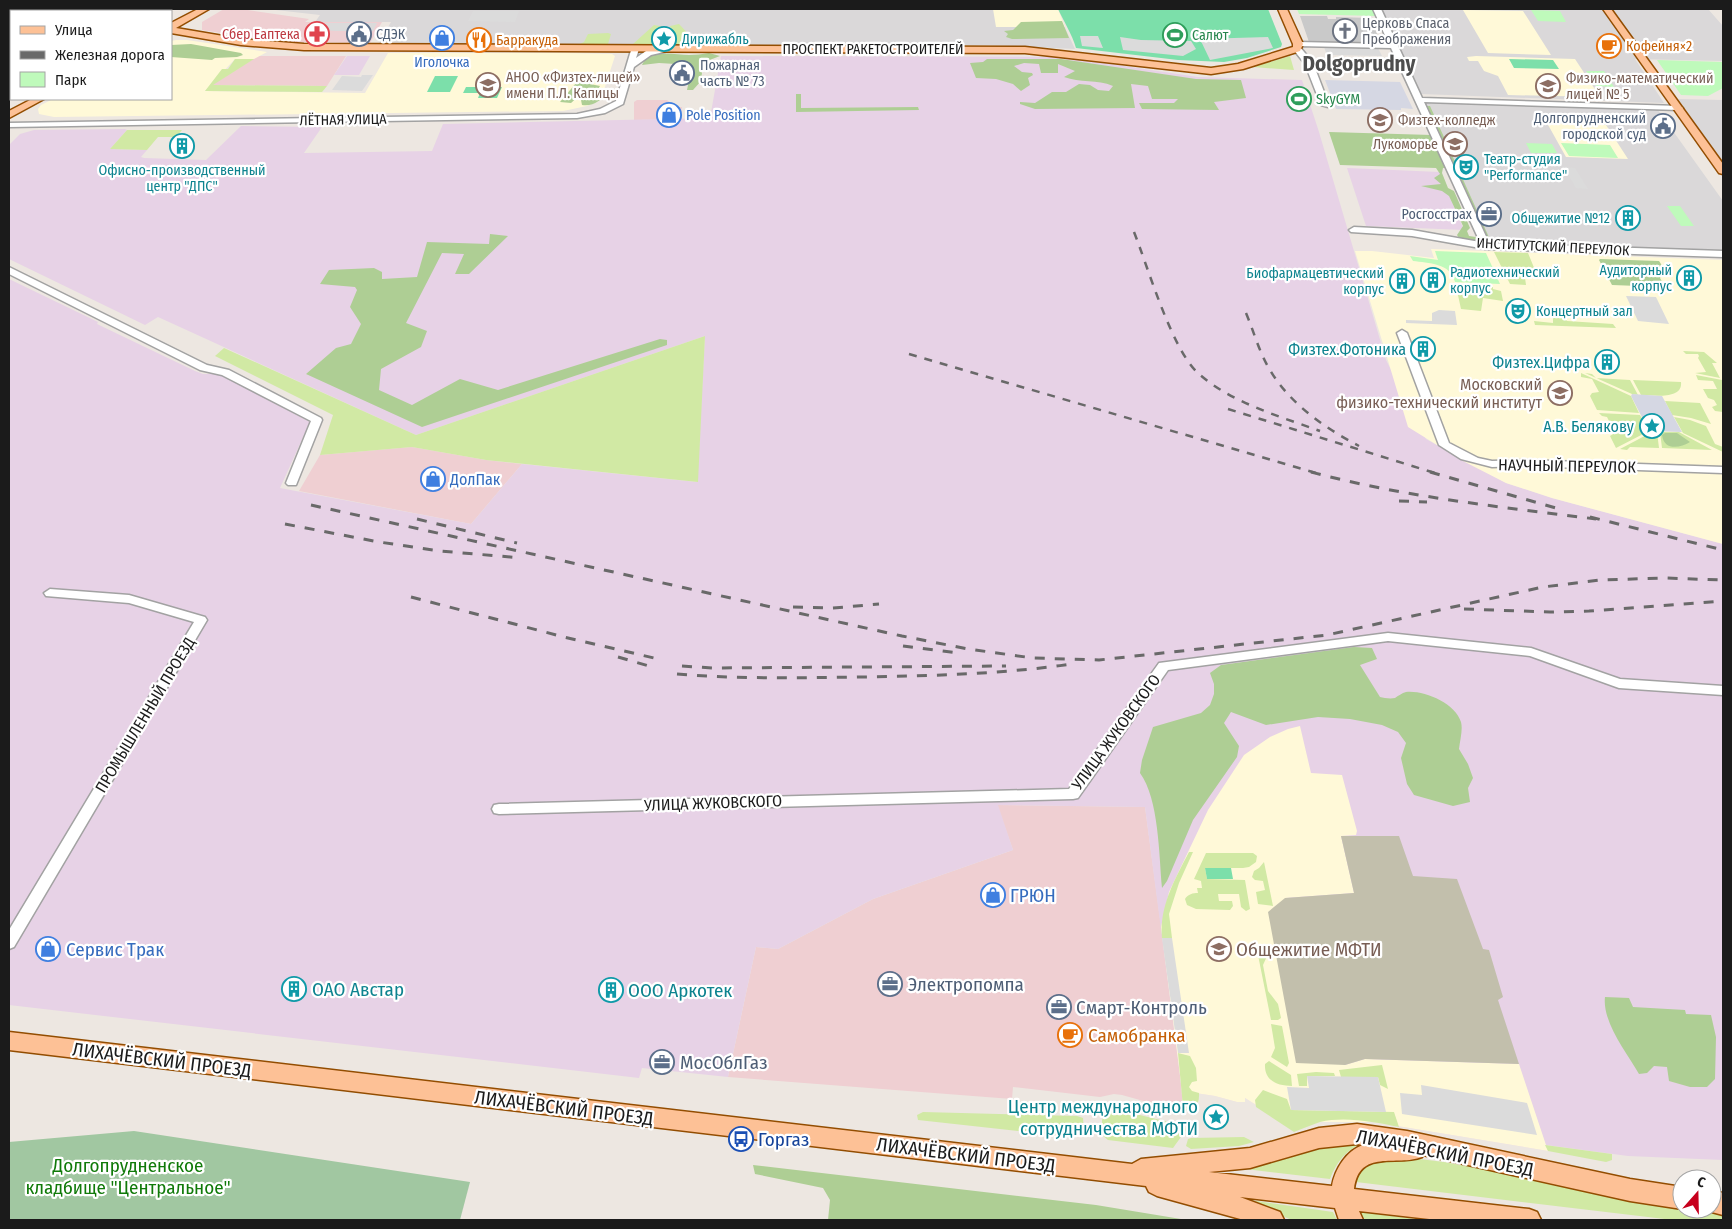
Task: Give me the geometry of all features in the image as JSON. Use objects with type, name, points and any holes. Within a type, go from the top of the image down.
[{"type":"main road","points":[[172,19],[204,9]]},
{"type":"main road","points":[[1283,9],[1299,49]]},
{"type":"main road","points":[[1607,9],[1723,171]]},
{"type":"main road","points":[[172,28],[191,12]]},
{"type":"main road","points":[[191,12],[186,27],[192,34]]},
{"type":"main road","name":"ПРОСПЕКТ РАКЕТОСТРОИТЕЛЕЙ","points":[[172,29],[249,43],[304,47],[1025,50],[1211,71],[1239,67],[1299,49]]},
{"type":"main road","points":[[172,35],[192,34]]},
{"type":"main road","points":[[9,106],[25,102]]},
{"type":"main road","points":[[9,115],[25,102]]},
{"type":"main road","name":"ЛИХАЧЁВСКИЙ ПРОЕЗД","points":[[9,1041],[614,1114],[1529,1220]]},
{"type":"main road","name":"ЛИХАЧЁВСКИЙ ПРОЕЗД","points":[[1119,1173],[1154,1167],[1250,1158],[1336,1135],[1357,1134],[1449,1150],[1630,1190],[1672,1196]]},
{"type":"main road","points":[[1350,1220],[1342,1198],[1342,1186],[1345,1174],[1362,1156],[1378,1151],[1449,1150]]},
{"type":"main road","name":"ЛИХАЧЁВСКИЙ ПРОЕЗД","points":[[1119,1173],[1235,1206],[1272,1220]]},
{"type":"street","points":[[1377,9],[1486,246]]},
{"type":"street","points":[[1299,49],[1394,46]]},
{"type":"street","points":[[610,49],[626,54],[631,65],[649,53],[673,49]]},
{"type":"street","name":"ЛЁТНАЯ УЛИЦА","points":[[33,124],[577,116],[602,111],[620,102],[635,49]]},
{"type":"street","points":[[1299,49],[1309,64],[1325,105]]},
{"type":"street","points":[[1420,100],[1679,108]]},
{"type":"street","points":[[25,102],[20,118],[33,124]]},
{"type":"street","points":[[9,126],[33,124]]},
{"type":"street","name":"ИНСТИТУТСКИЙ ПЕРЕУЛОК","points":[[1354,230],[1412,233],[1444,237],[1486,246],[1723,254]]},
{"type":"street","points":[[9,270],[204,368],[225,372],[317,420],[292,483]]},
{"type":"street","name":"НАУЧНЫЙ ПЕРЕУЛОК","points":[[1402,333],[1444,445],[1478,463],[1497,466],[1525,463],[1723,470]]},
{"type":"street","name":"ПРОМЫШЛЕННЫЙ ПРОЕЗД","points":[[9,943],[202,620],[129,598],[50,594]]},
{"type":"street","name":"УЛИЦА ЖУКОВСКОГО","points":[[499,809],[1073,794],[1164,666],[1388,637],[1531,652],[1619,683],[1723,690]]},
{"type":"shaded area","points":[[224,9],[241,9],[309,19],[305,22],[382,22],[370,43],[279,42],[202,30],[202,22]]},
{"type":"shaded area","points":[[267,9],[1056,9],[1075,49],[990,45],[378,45],[391,22],[315,22],[320,15]]},
{"type":"shaded area","points":[[993,9],[1058,9],[1065,27],[996,27]]},
{"type":"shaded area","points":[[1381,9],[1708,9],[1723,26],[1723,61],[1635,59],[1664,103],[1421,94]]},
{"type":"shaded area","points":[[1463,10],[1523,11],[1551,55],[1488,53]]},
{"type":"shaded area","points":[[473,11],[519,11],[515,22],[468,21]]},
{"type":"shaded area","points":[[1300,16],[1327,16],[1328,19],[1336,19],[1336,17],[1370,18],[1381,43],[1309,42]]},
{"type":"shaded area","points":[[322,23],[377,23],[373,31],[314,29]]},
{"type":"shaded area","points":[[1080,36],[1098,36],[1103,48],[1082,46]]},
{"type":"shaded area","points":[[1120,37],[1141,40],[1191,41],[1196,49],[1183,56],[1123,50]]},
{"type":"shaded area","points":[[1268,37],[1273,48],[1210,60],[1200,39]]},
{"type":"shaded area","name":"АНОО «Физтех-лицей» имени П.Л. Капицы","points":[[187,40],[267,52],[254,59],[235,59],[205,91],[365,93],[388,53],[566,53],[612,54],[615,56],[601,99],[587,106],[563,111],[54,117],[39,114],[38,109],[41,105],[51,100],[172,100],[172,41]]},
{"type":"shaded area","points":[[1324,47],[1378,48],[1382,56],[1327,55]]},
{"type":"shaded area","points":[[258,56],[346,56],[327,86],[212,85]]},
{"type":"shaded area","points":[[347,56],[370,56],[359,75],[334,75]]},
{"type":"shaded area","points":[[721,56],[1064,57],[1198,77],[1302,80],[1386,360],[1426,439],[1506,483],[1552,498],[1723,544],[1723,1160],[1628,1156],[1546,1145],[1548,1151],[1373,1122],[1320,1122],[1294,1129],[1245,1098],[1245,1102],[1237,1102],[1215,1096],[1182,1091],[1145,807],[998,805],[1013,850],[873,899],[778,949],[756,947],[728,1077],[642,1068],[639,1078],[9,1005],[9,279],[195,371],[203,374],[219,374],[310,422],[280,488],[471,524],[522,464],[697,482],[705,336],[416,435],[158,317],[145,325],[9,259],[9,145],[20,134],[34,130],[125,129],[127,130],[110,149],[147,150],[141,157],[144,158],[206,160],[241,126],[322,127],[304,153],[432,151],[443,124],[710,118]]},
{"type":"shaded area","name":"Физико-математический лицей № 5","points":[[1467,57],[1575,59],[1600,97],[1508,95],[1498,76],[1484,71],[1478,61],[1469,61]]},
{"type":"shaded area","points":[[362,75],[373,75],[362,91],[332,90],[342,76],[361,77]]},
{"type":"shaded area","points":[[1325,80],[1400,82],[1413,109],[1336,109]]},
{"type":"shaded area","points":[[1678,99],[1723,100],[1723,163]]},
{"type":"shaded area","points":[[637,100],[667,100],[676,107],[682,107],[680,119],[634,120],[634,102]]},
{"type":"shaded area","points":[[1422,102],[1658,110],[1723,201],[1723,250],[1486,243]]},
{"type":"shaded area","points":[[1547,123],[1606,125],[1628,159],[1566,157]]},
{"type":"shaded area","points":[[1564,167],[1575,168],[1588,189],[1576,188]]},
{"type":"shaded area","points":[[1347,168],[1439,172],[1464,230],[1366,226]]},
{"type":"shaded area","name":"Московский физико-технический институт","points":[[1431,249],[1723,260],[1723,544],[1552,498],[1506,483],[1463,461],[1408,427],[1355,251],[1372,251],[1434,258]]},
{"type":"shaded area","points":[[1626,296],[1656,297],[1669,324],[1638,321]]},
{"type":"shaded area","points":[[1439,310],[1455,311],[1457,325],[1406,323],[1406,320],[1432,321],[1432,313]]},
{"type":"shaded area","points":[[1632,394],[1662,396],[1682,432],[1649,431],[1631,396]]},
{"type":"shaded area","points":[[412,447],[486,460],[522,464],[471,524],[299,491],[320,455]]},
{"type":"shaded area","name":"Общежитие МФТИ","points":[[1300,726],[1311,773],[1342,775],[1357,831],[1356,835],[1341,836],[1354,893],[1285,898],[1345,1065],[1365,1059],[1519,1064],[1548,1151],[1373,1122],[1320,1122],[1294,1129],[1245,1098],[1245,1102],[1237,1102],[1215,1096],[1182,1091],[1161,927],[1169,892],[1208,810],[1244,755],[1270,737]]},
{"type":"shaded area","points":[[997,805],[1145,807],[1178,1053],[1183,1107],[1147,1102],[1114,1094],[1100,1097],[1013,1087],[1012,1099],[728,1077],[756,947],[778,949],[873,899],[1013,850]]},
{"type":"shaded area","points":[[1341,836],[1399,836],[1413,876],[1457,879],[1483,949],[1489,950],[1503,997],[1498,1000],[1519,1064],[1365,1059],[1345,1065],[1296,1063],[1268,912],[1285,898],[1354,893]]},
{"type":"shaded area","points":[[1162,938],[1172,938],[1189,1053],[1178,1053]]},
{"type":"shaded area","points":[[1307,1076],[1378,1077],[1386,1112],[1291,1110],[1287,1087],[1309,1088]]},
{"type":"shaded area","points":[[1421,1085],[1527,1103],[1537,1135],[1402,1114],[1400,1093],[1422,1095]]},
{"type":"green space","points":[[9,9],[118,9],[10,10],[9,56]]},
{"type":"green space","name":"Салют","points":[[1058,9],[1268,9],[1282,44],[1281,47],[1247,58],[1224,62],[1178,60],[1076,48]]},
{"type":"green space","points":[[1297,9],[1373,9],[1376,16],[1299,14]]},
{"type":"green space","points":[[1531,10],[1560,11],[1566,22],[1538,21]]},
{"type":"green space","points":[[1062,21],[1069,38],[1012,39],[1006,37],[1008,34],[1004,31],[1013,30],[1021,22]]},
{"type":"green space","points":[[679,24],[694,40],[693,44],[668,44],[673,39],[669,36],[672,31],[670,26]]},
{"type":"green space","points":[[654,25],[665,27],[668,31],[654,39],[660,44],[633,44]]},
{"type":"green space","points":[[588,34],[611,34],[608,44],[580,44],[584,42]]},
{"type":"green space","points":[[191,44],[241,53],[243,55],[212,60],[172,57],[172,45]]},
{"type":"green space","points":[[709,53],[720,56],[707,61],[703,65],[701,81],[693,90],[687,90],[692,65],[659,63],[642,65],[650,56],[656,54],[692,55]]},
{"type":"green space","points":[[1290,56],[1294,70],[1253,67]]},
{"type":"green space","points":[[235,59],[254,59],[213,85],[327,86],[322,92],[205,91],[222,69],[228,69]]},
{"type":"green space","points":[[987,59],[1061,59],[1196,79],[1241,80],[1246,98],[1214,102],[1219,110],[1142,109],[1139,103],[1174,103],[1178,99],[1152,99],[1148,86],[1131,84],[1135,108],[1035,109],[1020,104],[1020,102],[1035,103],[1052,92],[1066,92],[1079,84],[1090,85],[1098,90],[1109,91],[1113,86],[1101,82],[1064,77],[1075,71],[1058,64],[1058,73],[1041,73],[1039,64],[1024,63],[1014,66],[1022,72],[1032,73],[1033,75],[1028,78],[1030,85],[1021,91],[1013,84],[996,79],[976,78],[970,63],[983,62]]},
{"type":"green space","points":[[1509,59],[1553,60],[1559,69],[1514,68]]},
{"type":"green space","points":[[1657,60],[1723,62],[1723,88],[1708,96],[1681,95]]},
{"type":"green space","points":[[1586,71],[1604,71],[1614,87],[1596,86]]},
{"type":"green space","points":[[564,73],[582,78],[579,83],[589,81],[590,84],[600,86],[597,91],[607,89],[610,94],[590,105],[582,105],[580,95],[571,103],[560,102],[576,83],[573,77],[561,76]]},
{"type":"green space","points":[[435,76],[458,76],[450,92],[427,92]]},
{"type":"green space","points":[[466,87],[502,87],[497,98],[478,98],[480,93],[463,93]]},
{"type":"green space","points":[[796,94],[801,94],[801,108],[918,107],[919,110],[796,112]]},
{"type":"green space","points":[[1425,106],[1430,106],[1492,244],[1487,241]]},
{"type":"green space","points":[[127,130],[182,130],[176,137],[158,137],[147,150],[110,149]]},
{"type":"green space","points":[[1329,132],[1432,135],[1446,168],[1443,168],[1442,173],[1448,188],[1454,191],[1470,228],[1467,231],[1469,236],[1476,237],[1477,240],[1459,238],[1457,235],[1463,226],[1449,196],[1442,191],[1421,186],[1441,184],[1434,178],[1440,174],[1436,168],[1340,165]]},
{"type":"green space","points":[[1526,143],[1552,144],[1557,153],[1531,153]]},
{"type":"green space","points":[[1561,143],[1610,145],[1618,158],[1569,156]]},
{"type":"green space","points":[[1667,206],[1680,206],[1694,226],[1681,226]]},
{"type":"green space","points":[[490,234],[508,236],[469,274],[455,274],[464,254],[442,253],[406,323],[427,331],[421,347],[381,369],[379,390],[412,405],[460,379],[498,390],[660,339],[667,340],[667,345],[422,427],[306,374],[336,348],[351,344],[361,324],[350,307],[357,290],[355,287],[320,284],[329,270],[374,268],[382,272],[382,279],[417,277],[427,242],[489,244]]},
{"type":"green space","points":[[1435,251],[1486,253],[1500,284],[1455,282],[1453,276],[1444,268],[1438,265],[1413,261],[1410,256],[1438,260]]},
{"type":"green space","points":[[1494,252],[1528,253],[1537,275],[1525,278],[1526,285],[1510,284]]},
{"type":"green space","points":[[1600,259],[1659,261],[1662,269],[1660,278],[1665,287],[1612,285]]},
{"type":"green space","points":[[1456,286],[1493,287],[1493,289],[1501,291],[1503,301],[1483,298],[1481,311],[1461,309]]},
{"type":"green space","points":[[1553,312],[1560,313],[1567,321],[1613,324],[1616,328],[1535,325],[1534,321],[1553,323]]},
{"type":"green space","points":[[705,336],[698,482],[486,460],[412,447],[320,455],[333,415],[215,356],[224,348],[416,435]]},
{"type":"green space","points":[[1683,351],[1704,352],[1717,363],[1712,363],[1720,378],[1695,373],[1706,372],[1698,358],[1698,354],[1686,354]]},
{"type":"green space","points":[[1581,373],[1631,396],[1639,413],[1597,410],[1590,396],[1592,393],[1599,392],[1592,379],[1581,377]]},
{"type":"green space","points":[[1696,375],[1722,380],[1723,412],[1715,411],[1712,407],[1717,405],[1714,400],[1708,398],[1703,389],[1717,389],[1713,381],[1698,380]]},
{"type":"green space","points":[[1596,378],[1630,380],[1638,395],[1632,394]]},
{"type":"green space","points":[[1633,380],[1681,382],[1677,392],[1653,396],[1641,395]]},
{"type":"green space","points":[[1665,401],[1700,403],[1711,424],[1672,415]]},
{"type":"green space","points":[[1599,413],[1640,415],[1649,431],[1616,448],[1610,436],[1615,433],[1607,417]]},
{"type":"green space","points":[[1674,417],[1706,426],[1715,444],[1723,447],[1723,452],[1683,433]]},
{"type":"green space","points":[[1654,431],[1657,432],[1659,448],[1630,447],[1627,450],[1620,449]]},
{"type":"green space","points":[[1660,432],[1679,432],[1712,450],[1662,448]]},
{"type":"green space","points":[[1665,433],[1677,433],[1690,442],[1677,447],[1669,446],[1663,440],[1662,435]]},
{"type":"green space","points":[[1354,647],[1372,648],[1377,659],[1360,665],[1380,697],[1395,698],[1406,692],[1421,693],[1438,699],[1458,715],[1462,728],[1459,749],[1468,764],[1473,778],[1468,788],[1470,802],[1453,806],[1414,795],[1407,784],[1401,758],[1406,743],[1398,732],[1382,725],[1350,719],[1318,717],[1266,725],[1231,712],[1224,723],[1239,746],[1237,757],[1193,820],[1167,881],[1162,888],[1155,812],[1146,784],[1140,773],[1142,760],[1153,727],[1201,713],[1210,705],[1214,694],[1214,684],[1210,673],[1221,665]]},
{"type":"green space","points":[[1189,852],[1193,852],[1179,883],[1169,914],[1172,938],[1162,938],[1163,915],[1169,894]]},
{"type":"green space","points":[[1206,853],[1253,853],[1257,856],[1256,862],[1249,867],[1205,868],[1207,879],[1245,880],[1250,909],[1246,911],[1241,907],[1239,894],[1218,894],[1219,901],[1232,901],[1233,906],[1230,910],[1196,909],[1187,905],[1186,897],[1198,893],[1197,888],[1202,888],[1201,881],[1194,879]]},
{"type":"green space","points":[[1264,862],[1273,906],[1258,904],[1256,892],[1265,890],[1263,881],[1255,880],[1252,877],[1254,871]]},
{"type":"green space","points":[[1205,868],[1231,868],[1233,879],[1207,879]]},
{"type":"green space","points":[[1267,950],[1268,954],[1263,965],[1268,991],[1278,1004],[1281,1018],[1278,1020],[1271,1020],[1258,955],[1259,951]]},
{"type":"green space","points":[[1605,997],[1629,998],[1633,1007],[1685,1010],[1686,1014],[1711,1015],[1716,1037],[1715,1079],[1707,1087],[1690,1087],[1669,1081],[1667,1067],[1654,1066],[1647,1073],[1639,1074],[1611,1027],[1605,1007]]},
{"type":"green space","points":[[1271,1024],[1282,1026],[1289,1063],[1287,1067],[1271,1057],[1275,1048]]},
{"type":"green space","points":[[1178,1053],[1190,1056],[1196,1068],[1197,1081],[1192,1082],[1189,1087],[1192,1091],[1199,1093],[1198,1102],[1194,1108],[1180,1111],[1149,1102],[1183,1107]]},
{"type":"green space","points":[[1269,1061],[1291,1075],[1292,1086],[1277,1084],[1269,1078],[1265,1070],[1265,1064]]},
{"type":"green space","points":[[1382,1065],[1388,1089],[1380,1085],[1378,1077],[1341,1077],[1339,1070]]},
{"type":"green space","points":[[1334,1073],[1335,1076],[1307,1076],[1307,1086],[1299,1086],[1297,1074]]},
{"type":"green space","points":[[1263,1090],[1287,1099],[1291,1110],[1394,1112],[1399,1127],[1360,1120],[1330,1120],[1294,1132],[1256,1107],[1255,1100]]},
{"type":"green space","points":[[1115,1109],[1185,1126],[1186,1130],[1173,1148],[1108,1140],[1102,1135],[1102,1120],[1107,1111]]},
{"type":"green space","points":[[923,1112],[1077,1116],[1083,1118],[1084,1133],[1081,1136],[1072,1137],[918,1120],[917,1115]]},
{"type":"green space","name":"Долгопрудненское кладбище \"Центральное\"","points":[[134,1131],[470,1182],[460,1220],[9,1220],[9,1142]]},
{"type":"green space","points":[[1244,1137],[1254,1142],[1239,1146],[1191,1149],[1186,1146],[1188,1139],[1191,1138]]},
{"type":"green space","points":[[1364,1142],[1343,1157],[1330,1179],[1237,1168],[1323,1143]]},
{"type":"green space","points":[[1545,1145],[1612,1154],[1612,1160],[1606,1162],[1548,1151]]},
{"type":"green space","points":[[1403,1157],[1444,1162],[1598,1189],[1672,1207],[1672,1219],[1722,1219],[1722,1211],[1723,1220],[1673,1220],[1356,1182],[1363,1169],[1381,1160]]},
{"type":"green space","points":[[753,1165],[1096,1205],[1187,1220],[828,1220],[830,1200],[823,1188],[755,1174]]},
{"type":"green space","points":[[1250,1200],[1333,1212],[1337,1220],[1292,1220],[1250,1203]]},
{"type":"green space","points":[[1359,1212],[1425,1220],[1364,1220]]},
{"type":"railway","points":[[1134,232],[1170,328],[1189,363],[1199,374],[1241,401],[1320,431]]},
{"type":"railway","points":[[1246,313],[1266,363],[1288,394],[1321,423],[1359,446]]},
{"type":"railway","points":[[909,354],[1316,473]]},
{"type":"railway","points":[[1228,409],[1435,473]]},
{"type":"railway","points":[[1311,472],[1417,495],[1596,519]]},
{"type":"railway","points":[[1430,472],[1556,508]]},
{"type":"railway","points":[[1399,501],[1427,502]]},
{"type":"railway","points":[[311,505],[902,636],[968,649],[1033,658],[1099,660],[1327,635],[1543,587],[1600,580],[1664,578],[1723,580]]},
{"type":"railway","points":[[1590,517],[1723,550]]},
{"type":"railway","points":[[417,519],[517,543]]},
{"type":"railway","points":[[285,524],[379,542],[440,551],[522,558]]},
{"type":"railway","points":[[411,597],[564,637],[654,658]]},
{"type":"railway","points":[[1464,609],[1550,612],[1589,611],[1723,601]]},
{"type":"railway","points":[[793,607],[833,608],[879,604]]},
{"type":"railway","points":[[903,646],[958,653]]},
{"type":"railway","points":[[618,657],[649,666]]},
{"type":"railway","points":[[677,674],[768,678],[913,676],[993,672],[1072,664]]},
{"type":"railway","points":[[682,666],[713,668],[1006,666]]},
{"type":"place","name":"Церковь Спаса Преображения","points":[[1345,31]]},
{"type":"place","name":"Сбер Еаптека","points":[[317,34]]},
{"type":"place","name":"СДЭК","points":[[359,34]]},
{"type":"place","name":"Салют","points":[[1175,35]]},
{"type":"place","name":"Иголочка","points":[[442,38]]},
{"type":"place","name":"Дирижабль","points":[[664,39]]},
{"type":"place","name":"Барракуда","points":[[479,40]]},
{"type":"place","name":"Кофейня×2","points":[[1609,46]]},
{"type":"place","name":"Пожарная часть № 73","points":[[682,73]]},
{"type":"place","name":"АНОО «Физтех-лицей» имени П.Л. Капицы","points":[[488,85]]},
{"type":"place","name":"Физико-математический лицей № 5","points":[[1548,86]]},
{"type":"place","name":"SkyGYM","points":[[1299,99]]},
{"type":"place","name":"Pole Position","points":[[669,115]]},
{"type":"place","name":"Физтех-колледж","points":[[1380,120]]},
{"type":"place","name":"Долгопрудненский городской суд","points":[[1663,126]]},
{"type":"place","name":"Лукоморье","points":[[1455,144]]},
{"type":"place","name":"Офисно-производственный центр \"ДПС\"","points":[[182,146]]},
{"type":"place","name":"Театр-студия \"Performance\"","points":[[1466,167]]},
{"type":"place","name":"Росгосстрах","points":[[1489,214]]},
{"type":"place","name":"Общежитие №12","points":[[1628,218]]},
{"type":"place","name":"Аудиторный корпус","points":[[1689,278]]},
{"type":"place","name":"Радиотехнический корпус","points":[[1433,280]]},
{"type":"place","name":"Биофармацевтический корпус","points":[[1402,281]]},
{"type":"place","name":"Концертный зал","points":[[1518,311]]},
{"type":"place","name":"Физтех.Фотоника","points":[[1423,349]]},
{"type":"place","name":"Физтех.Цифра","points":[[1607,362]]},
{"type":"place","name":"Московский физико-технический институт","points":[[1560,393]]},
{"type":"place","name":"А.В. Белякову","points":[[1652,426]]},
{"type":"place","name":"ДолПак","points":[[433,479]]},
{"type":"place","name":"ГРЮН","points":[[993,895]]},
{"type":"place","name":"Сервис Трак","points":[[48,949]]},
{"type":"place","name":"Общежитие МФТИ","points":[[1219,949]]},
{"type":"place","name":"Электропомпа","points":[[890,984]]},
{"type":"place","name":"ОАО Австар","points":[[294,989]]},
{"type":"place","name":"ООО Аркотек","points":[[611,990]]},
{"type":"place","name":"Смарт-Контроль","points":[[1059,1007]]},
{"type":"place","name":"Самобранка","points":[[1070,1035]]},
{"type":"place","name":"МосОблГаз","points":[[662,1062]]},
{"type":"place","name":"Центр международного сотрудничества МФТИ","points":[[1216,1117]]},
{"type":"place","name":"Горгаз","points":[[741,1139]]},
{"type":"district","name":"Dolgoprudny","points":[[1359,64]]}]
